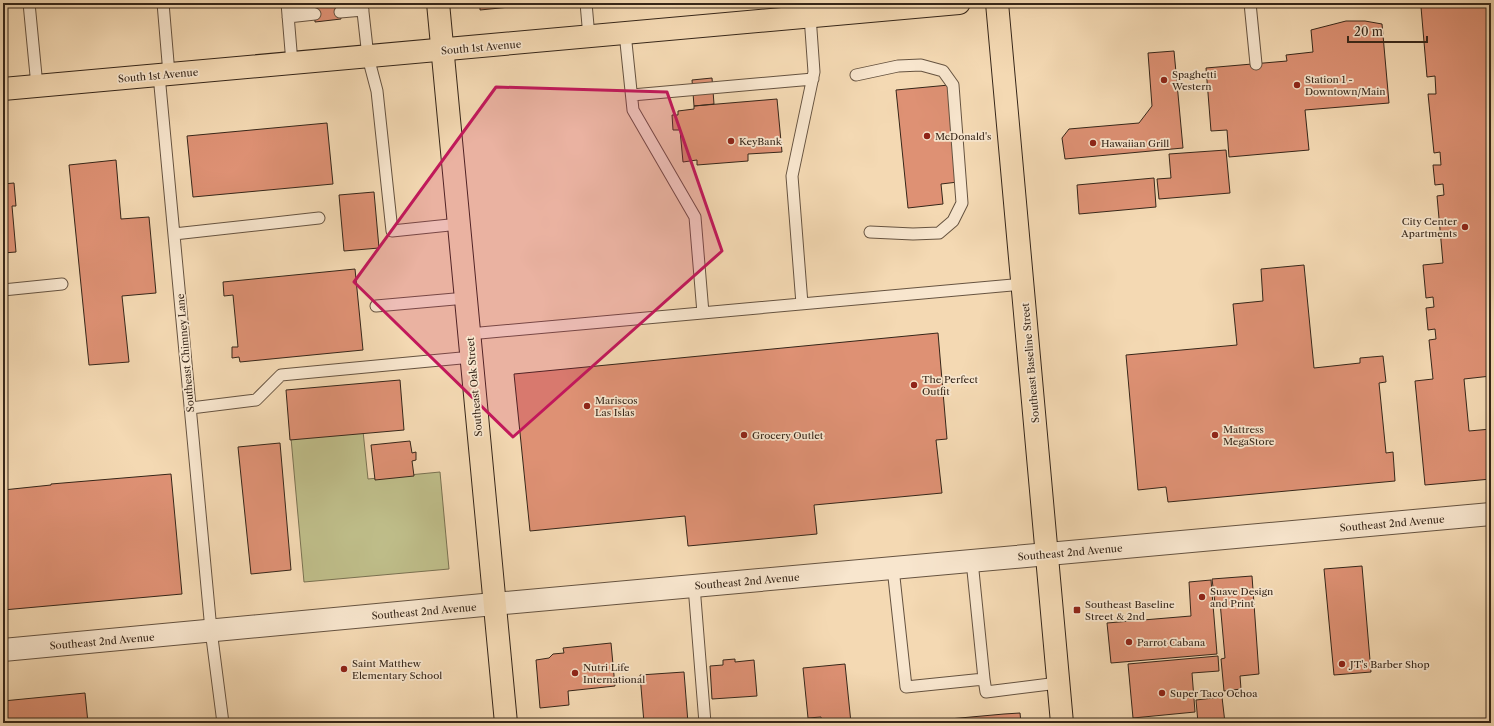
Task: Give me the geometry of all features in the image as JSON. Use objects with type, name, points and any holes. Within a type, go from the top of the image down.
[{"type":"main road","name":"Southeast Oak Street","points":[[438,3],[506,723]]},
{"type":"main road","name":"South 1st Avenue","points":[[3,89],[958,3]]},
{"type":"main road","name":"Southeast Baseline Street","points":[[997,3],[1062,723]]},
{"type":"street","name":"Southeast 2nd Avenue","points":[[3,650],[1491,514]]},
{"type":"lane","points":[[29,3],[37,86]]},
{"type":"lane","name":"Southeast Chimney Lane","points":[[163,3],[164,75],[174,234],[212,630],[223,723]]},
{"type":"lane","points":[[586,3],[589,37]]},
{"type":"lane","points":[[1250,3],[1256,64]]},
{"type":"lane","points":[[340,12],[362,6],[368,57],[377,91],[392,231],[459,224]]},
{"type":"lane","points":[[292,63],[287,9],[314,9]]},
{"type":"lane","points":[[802,304],[792,176],[814,72],[810,16]]},
{"type":"lane","points":[[625,33],[633,110],[695,217],[703,313]]},
{"type":"lane","points":[[856,75],[898,66],[921,65],[943,72],[954,85],[962,203],[953,222],[939,233],[912,234],[870,232]]},
{"type":"lane","points":[[632,95],[813,79]]},
{"type":"lane","points":[[174,234],[319,218]]},
{"type":"lane","points":[[3,290],[62,284]]},
{"type":"lane","points":[[469,334],[1023,284]]},
{"type":"lane","points":[[376,306],[466,298]]},
{"type":"lane","points":[[191,408],[256,400],[280,375],[472,357]]},
{"type":"lane","points":[[972,561],[986,692],[1058,684]]},
{"type":"lane","points":[[893,568],[906,687],[984,678]]},
{"type":"lane","points":[[694,586],[705,723]]},
{"type":"highlighted area","points":[[496,87],[667,92],[722,251],[513,437],[354,282]]},
{"type":"shaded area","points":[[363,431],[368,479],[440,472],[449,569],[304,582],[291,438]]},
{"type":"building","points":[[314,3],[339,3],[341,19],[315,22]]},
{"type":"building","points":[[480,3],[550,3],[480,10]]},
{"type":"building","name":"City Center Apartments","points":[[1463,3],[1491,3],[1491,376],[1464,379],[1469,431],[1491,429],[1491,479],[1425,485],[1415,381],[1433,379],[1429,340],[1436,339],[1435,329],[1428,330],[1426,308],[1434,307],[1433,297],[1426,298],[1423,265],[1443,263],[1437,196],[1444,195],[1443,184],[1435,185],[1433,165],[1441,165],[1440,152],[1434,153],[1428,94],[1436,94],[1435,76],[1427,77],[1421,7]]},
{"type":"building","name":"Station 1 - Downtown/Main","points":[[1346,21],[1365,21],[1382,24],[1389,103],[1305,110],[1309,150],[1229,157],[1227,130],[1211,131],[1206,68],[1287,61],[1286,55],[1313,52],[1311,30]]},
{"type":"building","name":"Spaghetti Western","points":[[1174,51],[1183,148],[1065,159],[1062,138],[1069,129],[1139,123],[1152,106],[1148,53]]},
{"type":"building","points":[[712,78],[714,104],[694,106],[692,80]]},
{"type":"building","name":"McDonald's","points":[[949,85],[958,182],[941,184],[943,204],[908,208],[896,90]]},
{"type":"building","name":"KeyBank","points":[[777,99],[782,152],[748,154],[748,161],[697,165],[697,160],[683,162],[680,130],[673,130],[672,115],[678,115],[678,111],[694,109],[694,106]]},
{"type":"building","points":[[327,123],[333,184],[193,197],[187,136]]},
{"type":"building","points":[[1226,150],[1230,193],[1159,199],[1157,179],[1171,178],[1169,154]]},
{"type":"building","points":[[116,160],[121,219],[149,217],[156,293],[122,296],[129,362],[89,365],[69,165]]},
{"type":"building","points":[[1154,178],[1156,207],[1079,214],[1077,185]]},
{"type":"building","points":[[14,183],[16,206],[12,206],[16,252],[3,253],[3,184]]},
{"type":"building","points":[[374,192],[379,248],[344,251],[339,195]]},
{"type":"building","points":[[1304,265],[1314,368],[1360,363],[1360,358],[1383,356],[1386,382],[1379,383],[1386,453],[1393,452],[1395,481],[1168,502],[1166,487],[1138,490],[1126,355],[1237,345],[1233,304],[1263,301],[1261,269]]},
{"type":"building","points":[[355,269],[363,350],[240,362],[239,357],[232,358],[232,347],[238,347],[233,295],[224,296],[223,282]]},
{"type":"building","points":[[938,333],[947,439],[936,440],[942,493],[814,505],[817,534],[688,546],[685,516],[530,531],[514,374]]},
{"type":"building","points":[[400,380],[404,430],[290,440],[286,390]]},
{"type":"building","points":[[410,441],[412,453],[416,452],[416,460],[412,461],[414,476],[375,480],[371,445]]},
{"type":"building","points":[[280,443],[291,570],[251,574],[238,447]]},
{"type":"building","points":[[171,474],[182,594],[3,610],[3,490],[51,484]]},
{"type":"building","points":[[1362,566],[1371,672],[1334,675],[1324,569]]},
{"type":"building","points":[[1252,576],[1259,674],[1240,676],[1241,689],[1224,691],[1221,659],[1225,658],[1220,602],[1215,603],[1212,579]]},
{"type":"building","points":[[1211,580],[1217,654],[1111,663],[1107,623],[1191,616],[1189,582]]},
{"type":"building","name":"Nutri Life International","points":[[611,643],[615,686],[568,691],[569,705],[540,708],[536,660],[549,658],[553,654],[564,653],[563,648]]},
{"type":"building","name":"Super Taco Ochoa","points":[[1218,656],[1219,671],[1192,673],[1195,712],[1133,718],[1128,664]]},
{"type":"building","points":[[735,659],[735,662],[754,660],[757,696],[712,699],[710,666],[723,665],[723,660]]},
{"type":"building","points":[[845,664],[851,723],[822,723],[821,717],[808,718],[803,668]]},
{"type":"building","points":[[684,672],[688,723],[644,723],[640,675]]},
{"type":"building","points":[[85,693],[88,723],[5,723],[3,701]]},
{"type":"building","points":[[1222,697],[1225,723],[1198,723],[1196,700]]},
{"type":"building","points":[[1020,713],[1021,723],[905,723],[1004,714]]},
{"type":"place","name":"Spaghetti Western","points":[[1164,80]]},
{"type":"place","name":"Station 1 - Downtown/Main","points":[[1297,85]]},
{"type":"place","name":"McDonald's","points":[[927,136]]},
{"type":"place","name":"KeyBank","points":[[731,141]]},
{"type":"place","name":"Hawaiian Grill","points":[[1093,143]]},
{"type":"place","name":"City Center Apartments","points":[[1465,227]]},
{"type":"place","name":"The Perfect Outfit","points":[[914,385]]},
{"type":"place","name":"Mariscos Las Islas","points":[[587,406]]},
{"type":"place","name":"Grocery Outlet","points":[[744,435]]},
{"type":"place","name":"Mattress MegaStore","points":[[1215,435]]},
{"type":"place","name":"Suave Design and Print","points":[[1202,597]]},
{"type":"place","name":"Southeast Baseline Street & 2nd","points":[[1077,610]]},
{"type":"place","name":"Parrot Cabana","points":[[1129,642]]},
{"type":"place","name":"JT's Barber Shop","points":[[1342,664]]},
{"type":"place","name":"Saint Matthew Elementary School","points":[[344,669]]},
{"type":"place","name":"Nutri Life International","points":[[575,673]]},
{"type":"place","name":"Super Taco Ochoa","points":[[1162,693]]}]
